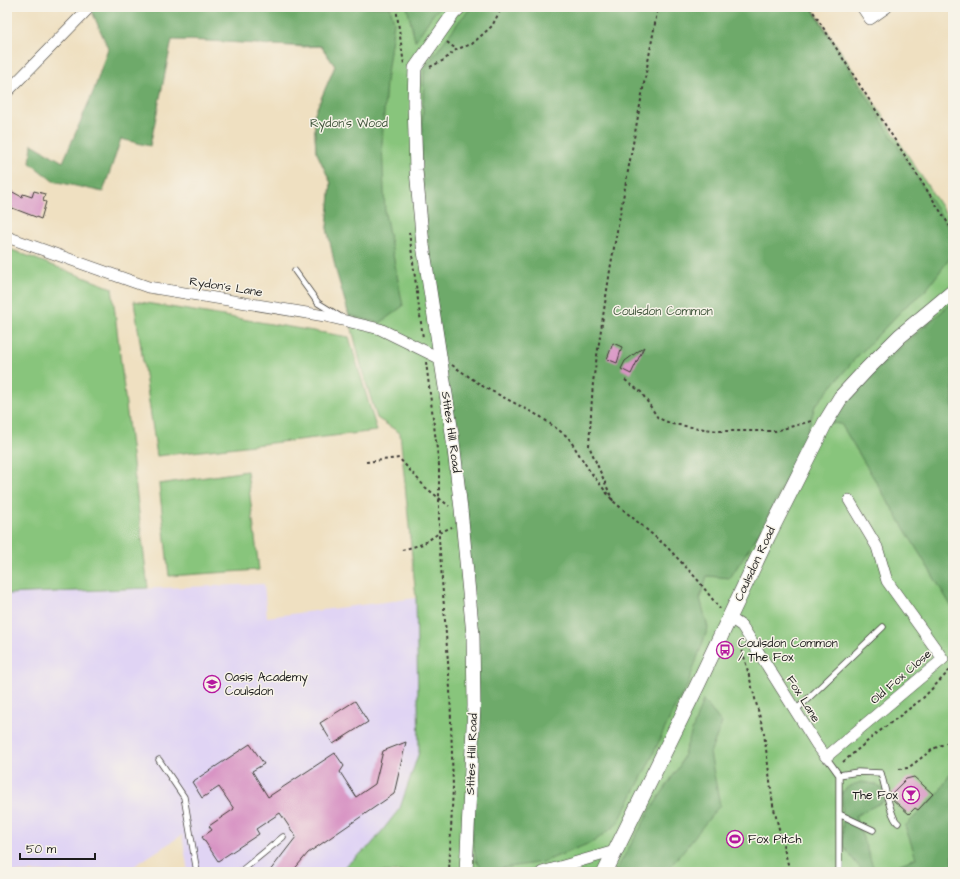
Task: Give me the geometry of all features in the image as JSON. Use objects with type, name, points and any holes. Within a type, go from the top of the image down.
[{"type":"main road","name":"Coulsdon Road","points":[[605,872],[824,423],[841,398],[867,369],[900,336],[953,292]]},
{"type":"street","points":[[7,92],[86,11],[84,7]]},
{"type":"street","name":"Stites Hill Road","points":[[460,7],[453,14],[415,68],[416,170],[423,245],[462,509],[472,628],[474,671],[472,773],[466,872]]},
{"type":"street","points":[[862,7],[870,19],[887,7]]},
{"type":"street","name":"Rydon's Lane","points":[[7,237],[148,287],[346,320],[380,329],[441,359]]},
{"type":"street","name":"Old Fox Close","points":[[826,757],[943,659],[887,581],[877,547],[849,500]]},
{"type":"street","name":"Fox Lane","points":[[730,618],[742,626],[795,712],[826,757]]},
{"type":"street","points":[[542,872],[615,851]]},
{"type":"lane","points":[[295,271],[318,303],[346,320]]},
{"type":"lane","points":[[795,712],[883,627]]},
{"type":"lane","points":[[826,757],[839,775],[839,872]]},
{"type":"lane","points":[[158,760],[184,797],[197,872]]},
{"type":"lane","points":[[839,775],[858,772],[880,773],[887,790],[890,810],[895,822],[898,823]]},
{"type":"lane","points":[[839,814],[873,830]]},
{"type":"lane","points":[[240,872],[283,837]]},
{"type":"path","points":[[424,69],[444,60],[456,49],[472,44],[492,26],[502,7]]},
{"type":"path","points":[[613,501],[589,446],[593,382],[611,264],[658,7]]},
{"type":"path","points":[[810,7],[953,231]]},
{"type":"path","points":[[425,351],[439,465],[439,533],[451,727],[453,787],[449,872]]},
{"type":"path","points":[[441,359],[462,370],[484,387],[541,417],[568,437],[589,470],[613,501],[667,546],[730,618]]},
{"type":"path","points":[[625,380],[641,392],[658,418],[672,424],[718,431],[775,431],[803,422],[817,421],[824,423]]},
{"type":"path","points":[[366,462],[399,458],[411,474],[439,499],[448,506],[462,509]]},
{"type":"path","points":[[402,550],[423,544],[439,533],[452,527],[463,526]]},
{"type":"path","points":[[740,643],[764,733],[774,805],[790,872]]},
{"type":"path","points":[[843,762],[876,734],[922,699],[953,666]]},
{"type":"path","points":[[899,769],[908,768],[933,749],[953,740]]},
{"type":"shaded area","name":"Oasis Academy Coulsdon","points":[[264,584],[267,617],[416,598],[419,752],[400,808],[371,845],[338,872],[188,872],[182,835],[125,872],[7,872],[7,594]]},
{"type":"green space","name":"Coulsdon Common","points":[[90,7],[812,7],[953,225],[953,872],[338,872],[371,845],[400,808],[419,752],[416,598],[400,433],[377,418],[363,373],[327,228],[331,183],[316,151],[314,115],[335,66],[321,46],[303,47],[212,40],[172,39]]},
{"type":"green space","name":"Rydon's Wood","points":[[90,7],[390,7],[394,22],[386,81],[382,144],[385,213],[403,306],[380,323],[349,315],[336,271],[327,228],[331,183],[316,151],[314,115],[335,66],[321,46],[172,40],[150,146],[121,139],[103,192],[53,181],[30,163],[32,144],[63,162],[94,90],[108,48]]},
{"type":"green space","points":[[407,7],[441,7],[434,13],[415,41]]},
{"type":"green space","points":[[472,7],[811,7],[953,235],[953,254],[926,290],[905,307],[854,360],[815,406],[803,446],[761,530],[730,578],[707,576],[700,598],[708,628],[687,686],[673,711],[648,765],[618,823],[595,841],[543,862],[484,871],[476,861],[472,833],[477,706],[421,170],[424,69],[460,20]]},
{"type":"green space","points":[[7,248],[112,288],[148,588],[7,594]]},
{"type":"green space","points":[[134,301],[349,337],[377,431],[157,456]]},
{"type":"green space","points":[[953,302],[953,609],[841,424],[831,423],[858,390],[888,359]]},
{"type":"green space","points":[[247,471],[259,570],[169,576],[159,484]]},
{"type":"green space","points":[[703,700],[722,723],[710,753],[720,805],[666,872],[615,872],[650,811],[680,765]]},
{"type":"green space","points":[[953,769],[953,872],[879,872],[916,858],[905,826],[938,794]]},
{"type":"green space","points":[[861,782],[875,784],[884,790],[884,801],[855,816],[875,872],[863,872],[843,846],[842,792],[848,787]]},
{"type":"building","points":[[9,190],[22,197],[23,194],[32,197],[34,191],[45,194],[43,201],[46,202],[41,219],[7,206],[7,195]]},
{"type":"building","points":[[613,343],[622,347],[617,363],[607,359]]},
{"type":"building","points":[[644,347],[631,374],[621,369],[625,361]]},
{"type":"building","points":[[355,701],[368,722],[333,744],[320,723]]},
{"type":"building","points":[[406,742],[394,794],[308,853],[292,872],[269,872],[296,837],[280,813],[256,829],[259,834],[218,861],[202,837],[212,830],[209,826],[234,809],[219,787],[202,798],[192,782],[250,744],[264,764],[252,771],[268,797],[335,753],[344,766],[340,772],[356,797],[375,784],[383,751]]},
{"type":"building","name":"The Fox","points":[[914,777],[933,794],[918,810],[915,808],[909,814],[892,799],[891,794],[906,779]]},
{"type":"place","name":"Coulsdon Common / The Fox","points":[[725,650]]},
{"type":"place","name":"Oasis Academy Coulsdon","points":[[212,684]]},
{"type":"place","name":"The Fox","points":[[911,795]]},
{"type":"place","name":"Fox Pitch","points":[[735,839]]}]
